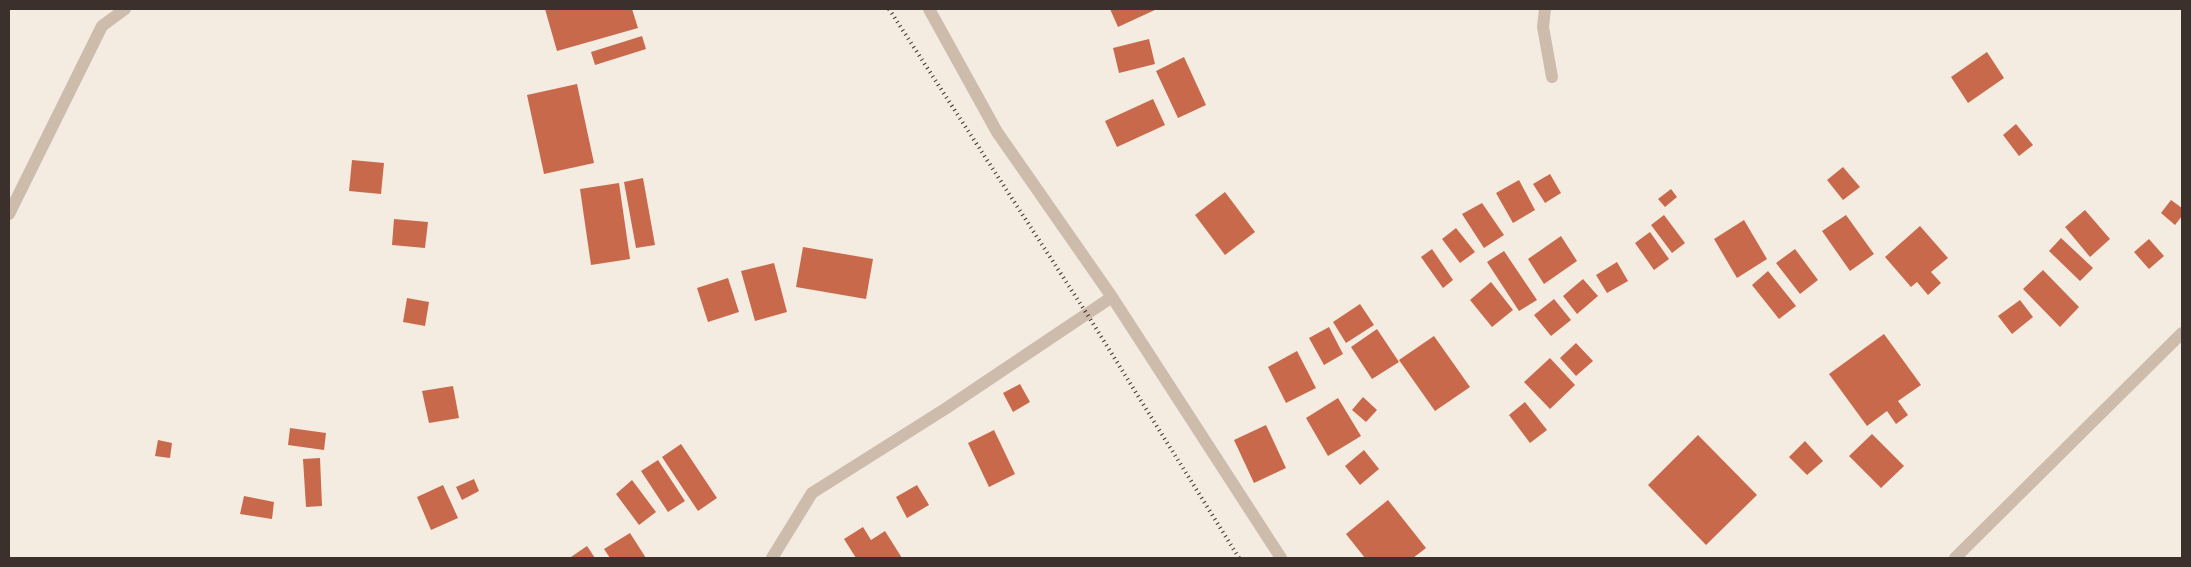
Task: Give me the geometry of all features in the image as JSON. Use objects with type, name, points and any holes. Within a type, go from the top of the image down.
[{"type":"street","points":[[9,214],[102,26],[125,9]]},
{"type":"street","points":[[929,9],[997,132],[1112,297],[1281,558]]},
{"type":"street","points":[[1545,9],[1543,27],[1552,77]]},
{"type":"street","points":[[772,558],[812,493],[945,410],[1112,297]]},
{"type":"street","points":[[1955,558],[2182,333]]},
{"type":"building","points":[[545,9],[632,9],[638,28],[557,51]]},
{"type":"building","points":[[1110,9],[1157,9],[1118,27]]},
{"type":"building","points":[[642,36],[646,49],[595,65],[591,52]]},
{"type":"building","points":[[1149,39],[1155,64],[1119,73],[1113,48]]},
{"type":"building","points":[[1987,52],[2004,78],[1968,103],[1951,77]]},
{"type":"building","points":[[1184,57],[1206,105],[1178,118],[1156,71]]},
{"type":"building","points":[[577,84],[594,163],[544,174],[527,95]]},
{"type":"building","points":[[1153,99],[1165,125],[1117,147],[1105,121]]},
{"type":"building","points":[[2016,124],[2033,145],[2019,156],[2003,135]]},
{"type":"building","points":[[352,160],[384,163],[381,194],[349,191]]},
{"type":"building","points":[[1843,167],[1860,187],[1843,200],[1827,180]]},
{"type":"building","points":[[1550,174],[1561,193],[1545,203],[1533,184]]},
{"type":"building","points":[[643,178],[655,245],[636,248],[624,182]]},
{"type":"building","points":[[1519,180],[1535,210],[1513,223],[1496,193]]},
{"type":"building","points":[[619,183],[630,259],[591,265],[580,189]]},
{"type":"building","points":[[1671,189],[1677,197],[1665,207],[1658,199]]},
{"type":"building","points":[[1225,192],[1255,232],[1225,255],[1195,215]]},
{"type":"building","points":[[2171,200],[2182,208],[2182,216],[2175,225],[2161,213]]},
{"type":"building","points":[[1482,203],[1504,235],[1484,248],[1462,214]]},
{"type":"building","points":[[2085,210],[2110,239],[2090,257],[2065,227]]},
{"type":"building","points":[[1664,215],[1685,243],[1672,253],[1651,225]]},
{"type":"building","points":[[1846,215],[1874,254],[1850,271],[1822,231]]},
{"type":"building","points":[[394,219],[428,222],[425,248],[392,245]]},
{"type":"building","points":[[1744,220],[1767,259],[1737,278],[1714,239]]},
{"type":"building","points":[[1920,226],[1948,258],[1931,272],[1941,283],[1928,295],[1917,282],[1911,287],[1885,257]]},
{"type":"building","points":[[1456,228],[1475,252],[1460,263],[1442,239]]},
{"type":"building","points":[[1650,232],[1669,259],[1654,270],[1635,243]]},
{"type":"building","points":[[1561,236],[1577,261],[1544,284],[1528,259]]},
{"type":"building","points":[[2061,238],[2093,268],[2080,281],[2049,251]]},
{"type":"building","points":[[2149,239],[2164,256],[2149,269],[2134,252]]},
{"type":"building","points":[[803,247],[873,259],[866,299],[796,287]]},
{"type":"building","points":[[1432,249],[1453,280],[1443,288],[1421,257]]},
{"type":"building","points":[[1795,249],[1818,280],[1800,294],[1776,263]]},
{"type":"building","points":[[1504,251],[1537,300],[1519,311],[1487,262]]},
{"type":"building","points":[[1617,262],[1628,281],[1607,293],[1596,275]]},
{"type":"building","points":[[774,263],[787,312],[755,321],[741,271]]},
{"type":"building","points":[[2043,270],[2079,307],[2060,327],[2023,289]]},
{"type":"building","points":[[1768,271],[1796,306],[1779,319],[1752,285]]},
{"type":"building","points":[[728,278],[739,312],[708,322],[697,288]]},
{"type":"building","points":[[1583,279],[1598,296],[1577,314],[1563,296]]},
{"type":"building","points":[[1491,282],[1513,310],[1492,327],[1470,300]]},
{"type":"building","points":[[407,298],[429,302],[425,326],[403,322]]},
{"type":"building","points":[[1554,299],[1571,320],[1551,336],[1534,315]]},
{"type":"building","points":[[2020,300],[2033,317],[2012,334],[1998,316]]},
{"type":"building","points":[[1360,304],[1374,325],[1346,343],[1333,322]]},
{"type":"building","points":[[1329,327],[1343,354],[1324,365],[1309,338]]},
{"type":"building","points":[[1377,329],[1399,362],[1372,379],[1351,347]]},
{"type":"building","points":[[1884,334],[1921,385],[1898,401],[1908,415],[1896,424],[1887,411],[1867,426],[1829,374]]},
{"type":"building","points":[[1434,336],[1470,387],[1435,411],[1399,360]]},
{"type":"building","points":[[1576,343],[1593,361],[1576,376],[1560,358]]},
{"type":"building","points":[[1297,351],[1316,388],[1286,403],[1268,367]]},
{"type":"building","points":[[1550,358],[1575,385],[1550,409],[1524,382]]},
{"type":"building","points":[[1020,384],[1030,402],[1013,412],[1003,393]]},
{"type":"building","points":[[453,386],[459,418],[429,423],[422,391]]},
{"type":"building","points":[[1363,397],[1377,410],[1366,422],[1352,410]]},
{"type":"building","points":[[1338,398],[1361,436],[1328,456],[1306,418]]},
{"type":"building","points":[[1525,402],[1547,430],[1530,443],[1509,415]]},
{"type":"building","points":[[1266,425],[1286,468],[1254,483],[1234,440]]},
{"type":"building","points":[[290,428],[326,433],[324,450],[288,445]]},
{"type":"building","points":[[994,430],[1015,474],[989,487],[968,443]]},
{"type":"building","points":[[1872,434],[1904,466],[1881,488],[1849,456]]},
{"type":"building","points":[[1698,435],[1757,495],[1706,545],[1648,485]]},
{"type":"building","points":[[158,440],[172,443],[170,458],[155,456]]},
{"type":"building","points":[[1805,441],[1823,461],[1807,475],[1789,457]]},
{"type":"building","points":[[681,444],[717,498],[698,511],[662,457]]},
{"type":"building","points":[[1364,450],[1379,469],[1360,485],[1345,466]]},
{"type":"building","points":[[320,458],[322,506],[306,507],[303,459]]},
{"type":"building","points":[[658,460],[685,501],[668,512],[641,471]]},
{"type":"building","points":[[474,479],[479,491],[462,500],[456,487]]},
{"type":"building","points":[[632,480],[656,512],[639,525],[616,494]]},
{"type":"building","points":[[443,485],[458,518],[431,530],[417,497]]},
{"type":"building","points":[[917,485],[929,505],[907,518],[896,497]]},
{"type":"building","points":[[244,496],[274,502],[272,519],[240,514]]},
{"type":"building","points":[[1388,500],[1426,548],[1413,558],[1365,558],[1346,534]]},
{"type":"building","points":[[863,527],[871,540],[885,531],[902,558],[856,558],[844,539]]},
{"type":"building","points":[[630,533],[646,558],[610,558],[604,549]]},
{"type":"building","points":[[587,546],[595,558],[571,557]]},
{"type":"railway","points":[[889,9],[1087,314],[1239,558]]}]
